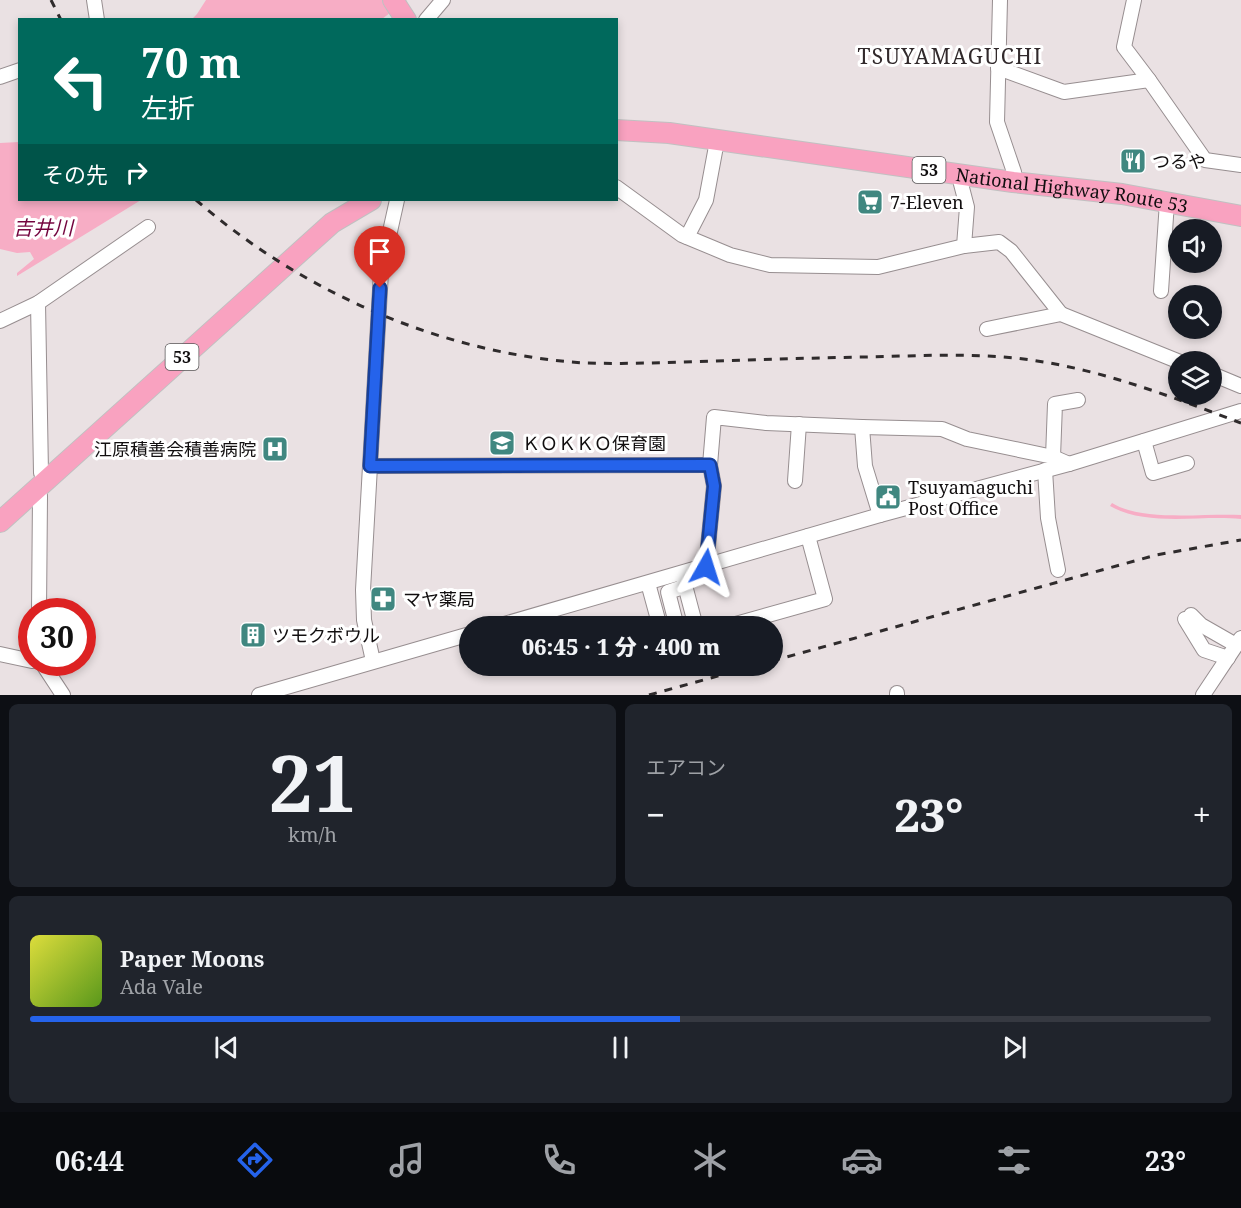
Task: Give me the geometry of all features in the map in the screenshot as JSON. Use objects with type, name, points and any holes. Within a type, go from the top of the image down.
[{"type":"highway","points":[[393,0],[405,18]]},
{"type":"highway","name":"National Highway Route 53","points":[[618,130],[669,133],[1013,182],[1122,194],[1241,216]]},
{"type":"highway","name":"53","points":[[0,522],[332,223],[369,201]]},
{"type":"street","points":[[94,0],[97,18]]},
{"type":"street","points":[[428,18],[443,0]]},
{"type":"street","points":[[1000,0],[997,122],[1014,172],[1013,182]]},
{"type":"street","points":[[1134,0],[1124,47],[1205,160],[1241,165]]},
{"type":"street","points":[[998,68],[1064,92],[1149,80]]},
{"type":"street","points":[[0,77],[18,71]]},
{"type":"street","points":[[687,237],[706,200],[717,141]]},
{"type":"street","points":[[962,174],[961,184],[967,207],[964,246]]},
{"type":"street","points":[[618,188],[687,237],[730,255],[770,264],[878,267],[964,246],[999,242],[1011,251],[1061,314],[1168,357]]},
{"type":"street","points":[[373,662],[364,620],[363,590],[381,272],[398,201]]},
{"type":"street","points":[[1161,291],[1167,202]]},
{"type":"street","points":[[0,321],[38,303],[148,227]]},
{"type":"street","points":[[38,303],[42,485],[39,598]]},
{"type":"street","points":[[987,328],[1061,314]]},
{"type":"street","points":[[1222,378],[1241,386]]},
{"type":"street","points":[[1053,457],[1055,404],[1078,400]]},
{"type":"street","points":[[674,616],[668,592],[706,567],[880,515],[1069,464],[1241,411]]},
{"type":"street","points":[[706,567],[714,486],[710,465],[714,417],[766,423],[942,429],[967,439],[1053,457],[1069,464]]},
{"type":"street","points":[[795,481],[799,424]]},
{"type":"street","points":[[862,427],[865,466],[880,515]]},
{"type":"street","points":[[1144,441],[1153,473],[1186,464]]},
{"type":"street","points":[[370,466],[710,465]]},
{"type":"street","points":[[1045,470],[1048,518],[1058,570]]},
{"type":"street","points":[[764,616],[825,599],[808,536]]},
{"type":"street","points":[[532,616],[648,583],[684,580]]},
{"type":"street","points":[[684,580],[693,616]]},
{"type":"street","points":[[648,583],[657,616]]},
{"type":"street","points":[[1203,695],[1239,642],[1188,617],[1204,650],[1228,658]]},
{"type":"street","points":[[259,695],[459,637]]},
{"type":"street","points":[[0,654],[18,658]]},
{"type":"street","points":[[51,676],[63,695]]},
{"type":"water","points":[[206,0],[407,0],[383,18],[193,18]]},
{"type":"water","name":"吉井川","points":[[18,142],[18,201],[139,201],[17,276],[17,273],[34,259],[30,252],[17,253],[0,249],[0,143]]},
{"type":"water","points":[[1112,503],[1125,509],[1156,515],[1241,515],[1241,519],[1156,518],[1124,512],[1110,506]]},
{"type":"railway","points":[[51,0],[60,18]]},
{"type":"railway","points":[[197,201],[282,263],[329,290],[377,313],[428,332],[479,347],[532,357],[585,363],[940,355],[1014,358],[1072,368],[1129,383],[1241,423]]},
{"type":"railway","points":[[783,658],[1156,555],[1241,540]]},
{"type":"railway","points":[[649,695],[718,676]]},
{"type":"place","name":"つるや","points":[[1133,161]]},
{"type":"place","name":"7-Eleven","points":[[870,202]]},
{"type":"place","name":"ＫＯＫＫＯ保育園","points":[[502,443]]},
{"type":"place","name":"江原積善会積善病院","points":[[275,449]]},
{"type":"place","name":"Tsuyamaguchi Post Office","points":[[888,497]]},
{"type":"place","name":"マヤ薬局","points":[[383,599]]},
{"type":"place","name":"ツモクボウル","points":[[253,635]]},
{"type":"district","name":"TSUYAMAGUCHI","points":[[950,56]]},
{"type":"route","points":[[380,288],[370,466],[710,465],[714,486],[706,567]]}]
